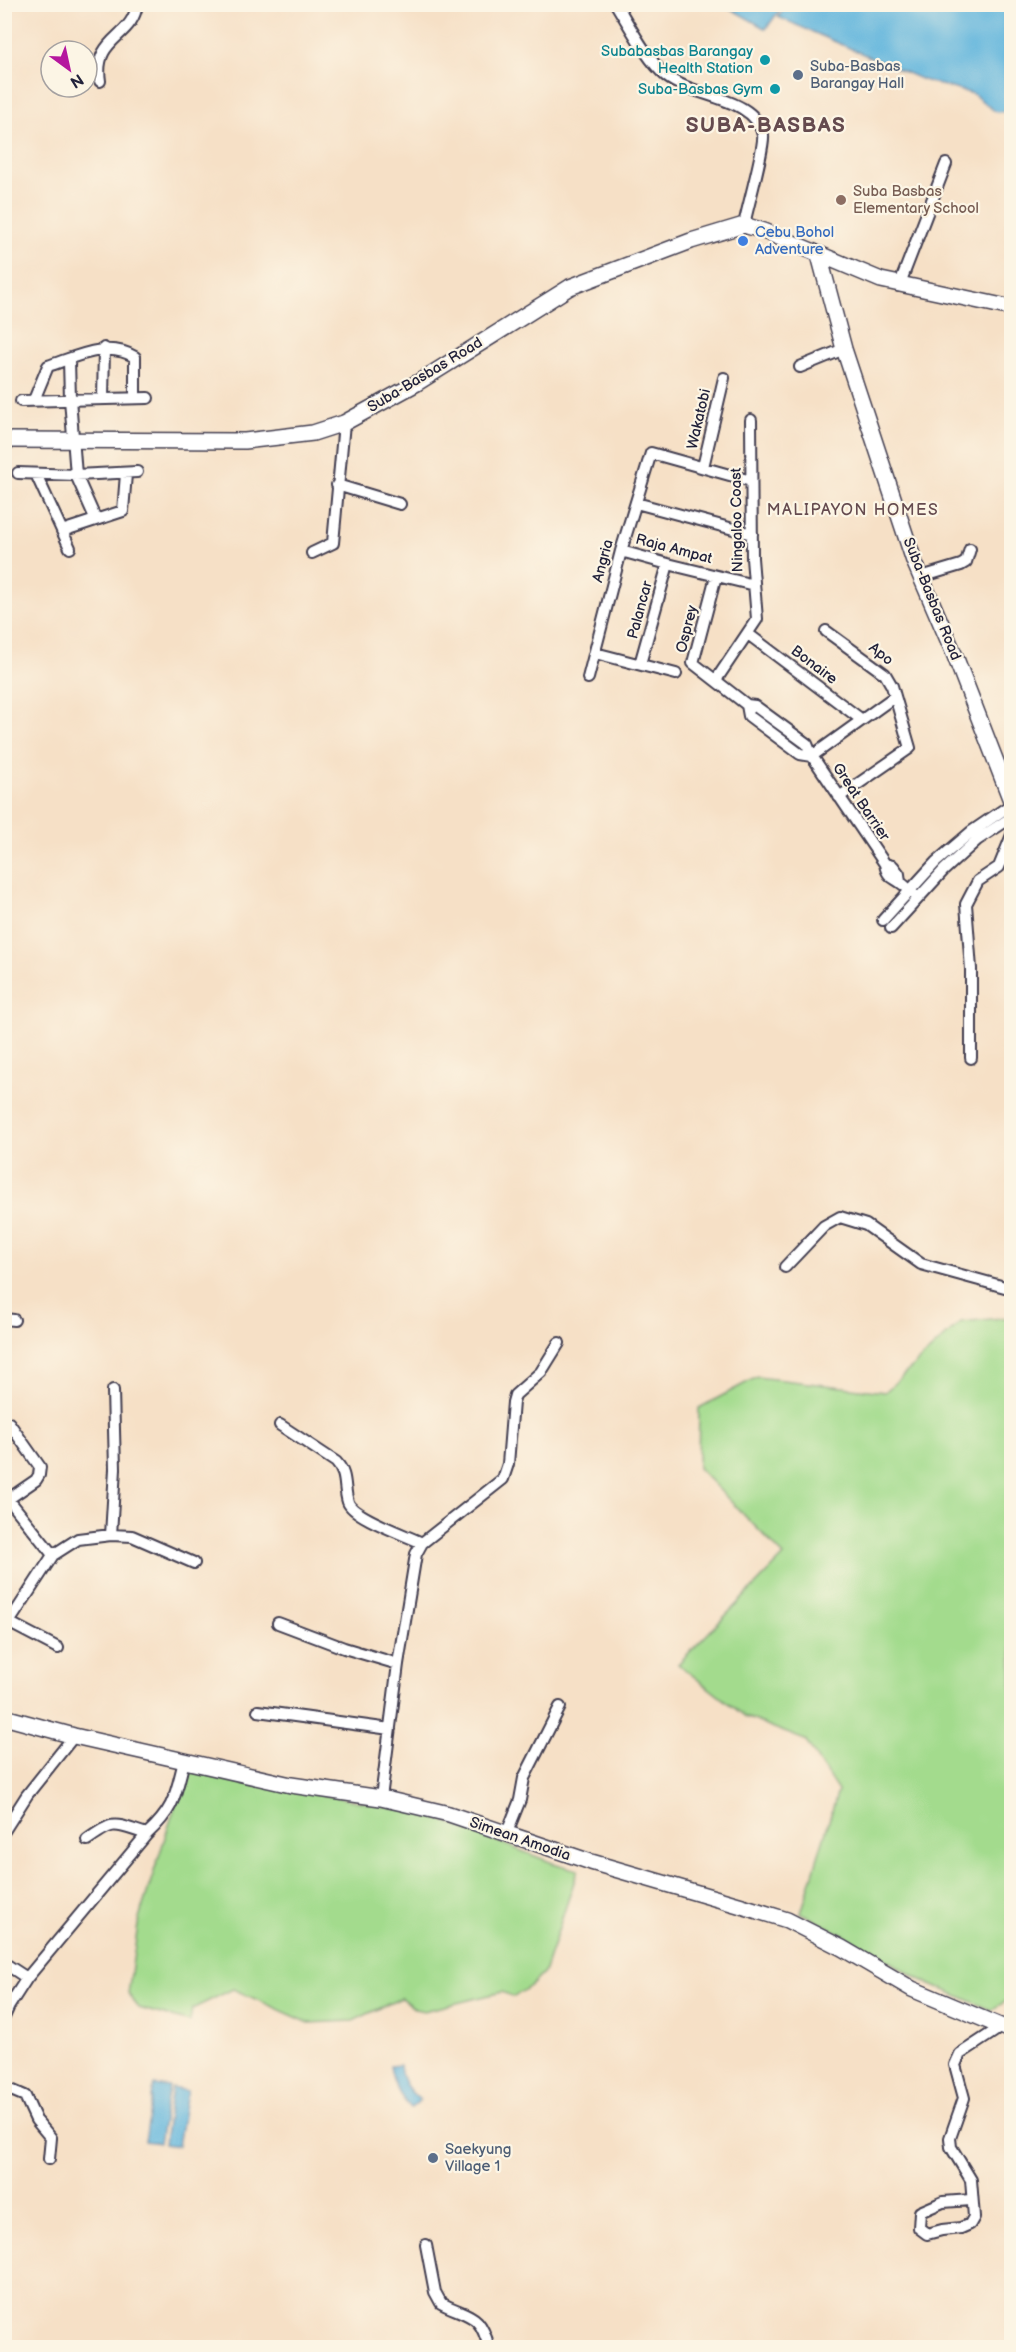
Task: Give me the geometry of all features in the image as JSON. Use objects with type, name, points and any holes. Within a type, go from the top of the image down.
[{"type":"street","points":[[100,81],[97,65],[102,52],[136,16],[137,4]]},
{"type":"street","points":[[616,4],[664,74],[693,90],[733,104],[756,118],[763,140],[744,225],[899,286],[1011,308]]},
{"type":"street","points":[[899,286],[946,164]]},
{"type":"street","name":"Suba-Basbas Road","points":[[4,440],[72,438],[245,441],[313,433],[344,423],[417,383],[570,287],[691,241],[744,225]]},
{"type":"street","name":"Suba-Basbas Road","points":[[819,255],[844,349],[894,502],[921,577],[955,656],[1011,803]]},
{"type":"street","points":[[104,348],[104,399]]},
{"type":"street","points":[[34,400],[48,366],[104,348],[123,350],[135,357],[135,397]]},
{"type":"street","points":[[800,368],[844,349]]},
{"type":"street","points":[[69,360],[69,399],[76,475],[96,520]]},
{"type":"street","name":"Wakatobi","points":[[703,467],[724,378]]},
{"type":"street","points":[[21,401],[148,398]]},
{"type":"street","name":"Ningaloo Coast","points":[[748,634],[758,619],[752,534],[751,420]]},
{"type":"street","points":[[312,553],[333,543],[344,423]]},
{"type":"street","name":"Angria","points":[[588,678],[621,551],[651,453],[703,467]]},
{"type":"street","points":[[703,467],[751,481]]},
{"type":"street","points":[[18,473],[76,475],[132,473],[123,511],[62,531]]},
{"type":"street","points":[[36,474],[70,548]]},
{"type":"street","points":[[337,485],[400,504]]},
{"type":"street","points":[[636,502],[752,534]]},
{"type":"street","points":[[921,577],[961,565],[966,562],[970,549]]},
{"type":"street","name":"Raja Ampat","points":[[621,551],[754,585]]},
{"type":"street","name":"Palancar","points":[[640,664],[668,564]]},
{"type":"street","name":"Osprey","points":[[716,576],[693,663],[716,680]]},
{"type":"street","name":"Apo","points":[[826,631],[885,674],[892,686],[910,748],[839,797]]},
{"type":"street","points":[[716,680],[748,634]]},
{"type":"street","name":"Bonaire","points":[[748,634],[862,720]]},
{"type":"street","points":[[595,653],[676,674]]},
{"type":"street","name":"Great Barrier","points":[[716,680],[747,705],[755,706],[807,744],[812,756],[885,864],[893,866],[899,874],[900,882],[914,894]]},
{"type":"street","points":[[812,756],[894,697]]},
{"type":"street","points":[[887,924],[914,894],[936,862],[971,832],[1011,803]]},
{"type":"street","points":[[914,894],[977,840],[1011,817]]},
{"type":"street","points":[[971,1058],[970,969],[966,904],[978,882],[999,867],[1011,835]]},
{"type":"street","points":[[785,1267],[824,1226],[840,1217],[866,1224],[921,1264],[1011,1289]]},
{"type":"street","points":[[381,1798],[398,1664],[416,1554],[422,1543],[503,1479],[508,1464],[515,1395],[541,1372],[559,1343]]},
{"type":"street","points":[[111,1535],[115,1469],[113,1390]]},
{"type":"street","points":[[9,1423],[40,1467],[36,1480],[6,1499],[53,1555]]},
{"type":"street","points":[[280,1425],[336,1462],[343,1470],[348,1504],[356,1513],[422,1543]]},
{"type":"street","points":[[58,1648],[7,1626],[53,1555],[78,1539],[111,1535],[132,1536],[194,1563]]},
{"type":"street","points":[[278,1623],[344,1648],[398,1664]]},
{"type":"street","points":[[506,1836],[520,1800],[524,1778],[560,1707]]},
{"type":"street","points":[[258,1711],[390,1729]]},
{"type":"street","name":"Simean Amodia","points":[[4,1717],[74,1736],[291,1785],[381,1798],[449,1814],[506,1836],[787,1920],[842,1948],[912,1989],[1006,2029]]},
{"type":"street","points":[[4,1831],[27,1795],[74,1736]]},
{"type":"street","points":[[4,2017],[27,1978],[147,1834],[164,1818],[173,1802],[184,1761]]},
{"type":"street","points":[[87,1840],[107,1826],[114,1824],[147,1834]]},
{"type":"street","points":[[4,1963],[27,1978]]},
{"type":"street","points":[[971,2200],[943,2202],[920,2212],[919,2228],[927,2234],[970,2224],[975,2213],[971,2200],[971,2180],[951,2147],[950,2138],[963,2098],[956,2065],[960,2054],[1006,2029]]},
{"type":"street","points":[[4,2087],[24,2096],[36,2120],[51,2138],[49,2159]]},
{"type":"street","points":[[426,2245],[435,2292],[441,2303],[476,2318],[485,2330],[489,2348]]},
{"type":"green space","points":[[1011,1317],[1012,1998],[991,2010],[919,1979],[801,1913],[838,1791],[805,1740],[746,1717],[678,1664],[784,1556],[698,1468],[699,1408],[757,1377],[885,1392],[961,1322]]},
{"type":"green space","points":[[187,1769],[426,1814],[553,1863],[578,1870],[544,1973],[532,1985],[514,1997],[502,1992],[424,2011],[415,2009],[401,1998],[353,2021],[309,2023],[233,1989],[192,2009],[190,2022],[139,2008],[128,1994],[139,1918]]},
{"type":"water","points":[[724,5],[783,5],[766,29]]},
{"type":"water","points":[[787,5],[1011,5],[1011,111],[996,112],[973,94],[923,80],[778,17]]},
{"type":"water","points":[[400,2065],[406,2085],[420,2100],[411,2108],[399,2093],[391,2072],[390,2066]]},
{"type":"water","points":[[154,2085],[169,2087],[159,2143],[145,2141]]},
{"type":"water","points":[[172,2088],[187,2091],[178,2146],[164,2144]]},
{"type":"place","name":"Subabasbas Barangay Health Station","points":[[765,60]]},
{"type":"place","name":"Suba-Basbas Barangay Hall","points":[[798,75]]},
{"type":"place","name":"Suba-Basbas Gym","points":[[775,89]]},
{"type":"place","name":"Suba Basbas Elementary School","points":[[841,200]]},
{"type":"place","name":"Cebu Bohol Adventure","points":[[743,241]]},
{"type":"place","name":"Saekyung Village 1","points":[[433,2158]]},
{"type":"district","name":"SUBA-BASBAS","points":[[766,125]]},
{"type":"district","name":"MALIPAYON HOMES","points":[[853,510]]}]
